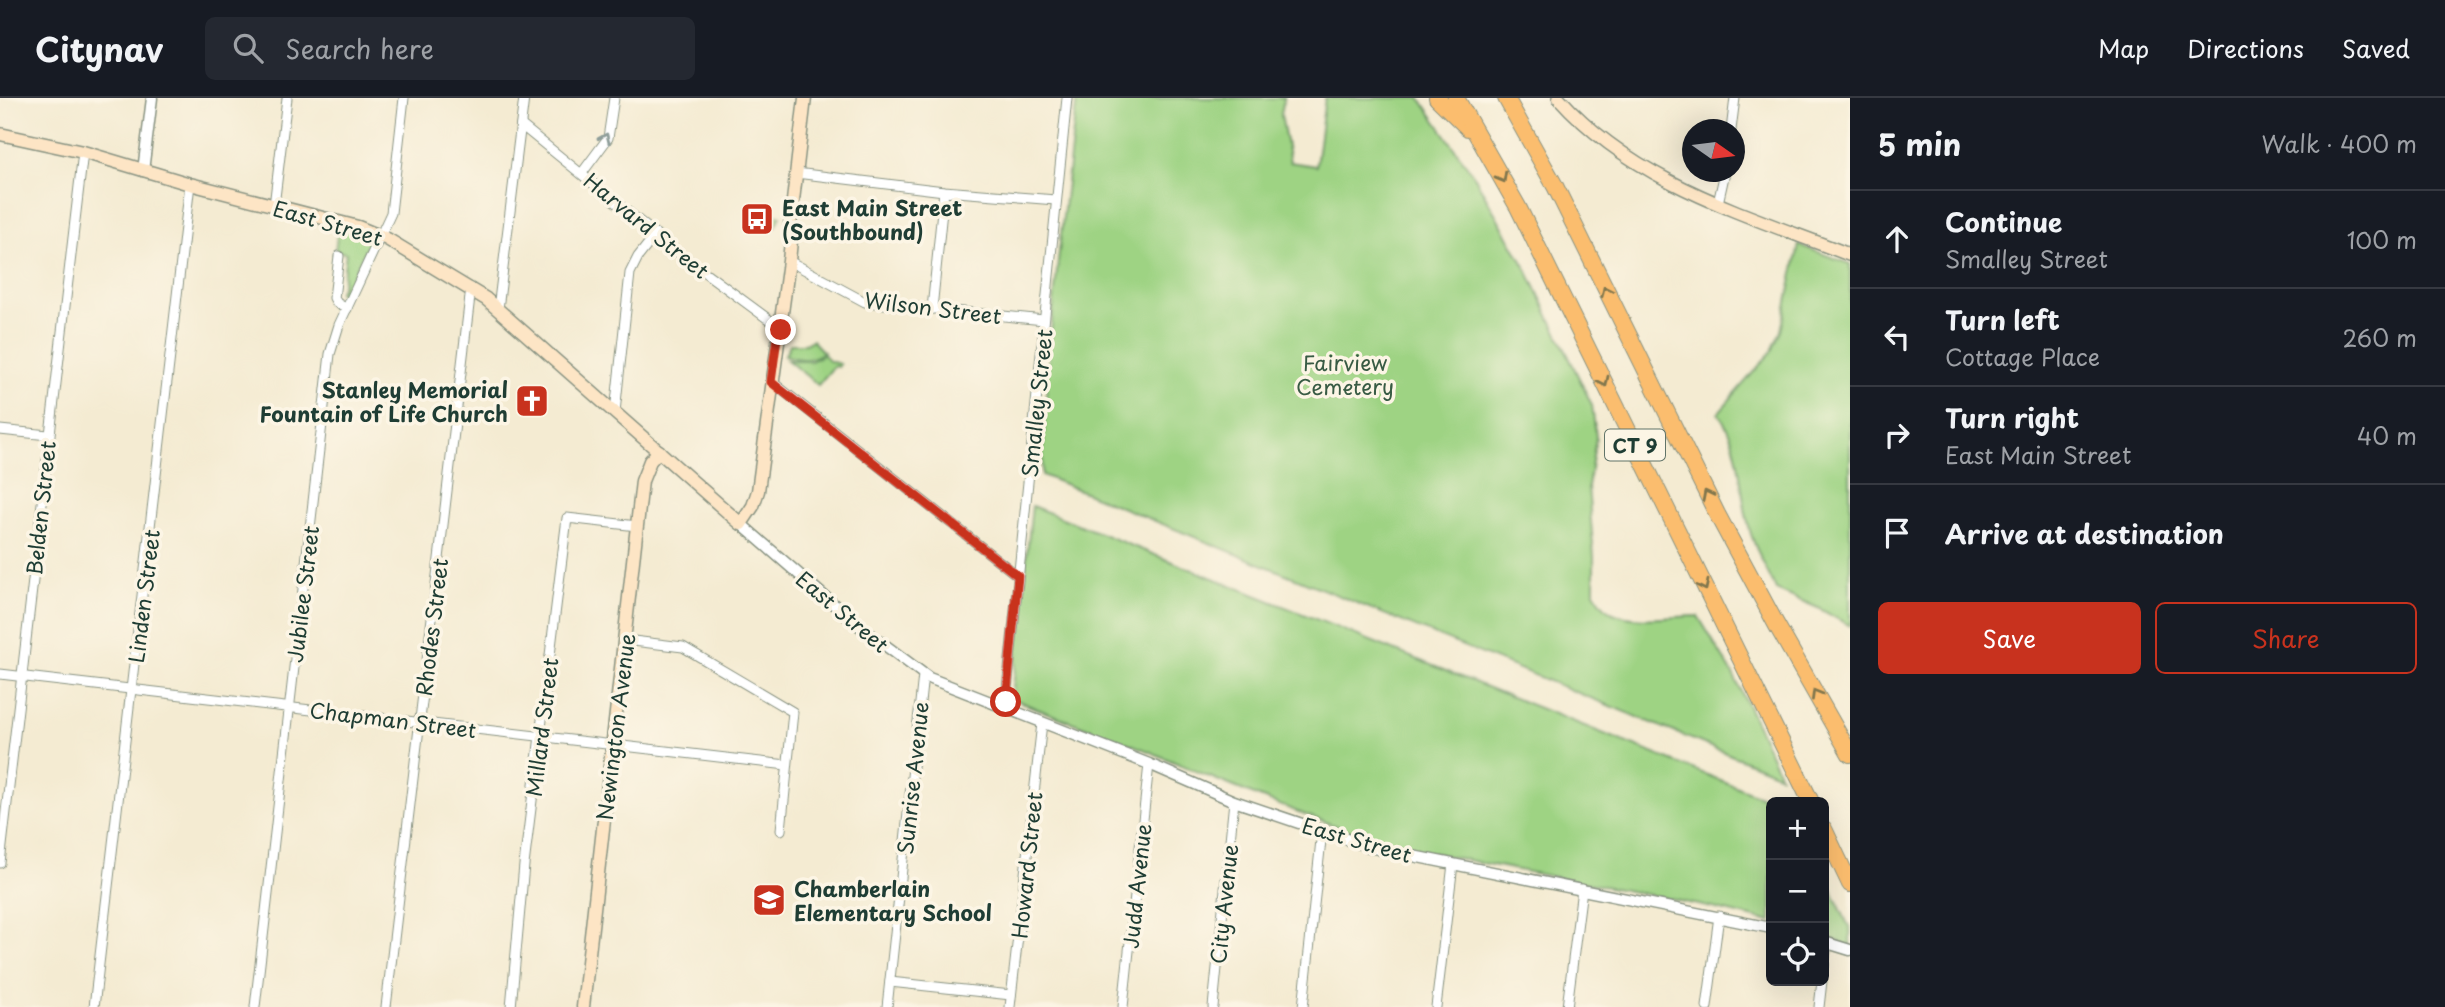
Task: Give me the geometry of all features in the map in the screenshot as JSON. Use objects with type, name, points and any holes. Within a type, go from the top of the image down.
[{"type":"highway","points":[[1437,98],[1479,137]]},
{"type":"highway","name":"CT 9","points":[[1456,98],[1518,207],[1808,797]]},
{"type":"highway","name":"CT 9","points":[[1506,98],[1549,175],[1717,514],[1850,754]]},
{"type":"highway","points":[[1829,840],[1850,884]]},
{"type":"main road","points":[[741,524],[757,497],[777,338],[781,330],[805,98]]},
{"type":"main road","points":[[1559,98],[1623,155],[1667,181],[1850,254]]},
{"type":"main road","name":"East Street","points":[[0,134],[83,152],[190,184],[358,227],[381,236],[471,288],[498,309],[741,524]]},
{"type":"main road","points":[[777,338],[774,333],[775,324],[785,243],[789,235]]},
{"type":"main road","name":"Newington Avenue","points":[[583,1007],[644,472],[659,451]]},
{"type":"street","points":[[143,171],[152,98]]},
{"type":"street","points":[[274,206],[287,98]]},
{"type":"street","name":"Jubilee Street","points":[[258,1007],[288,707],[330,354],[347,309],[388,223],[393,203],[404,98]]},
{"type":"street","points":[[498,309],[524,98]]},
{"type":"street","points":[[582,173],[608,138],[614,98]]},
{"type":"street","name":"Smalley Street","points":[[1004,709],[1067,98]]},
{"type":"street","points":[[1732,119],[1735,98]]},
{"type":"street","name":"Harvard Street","points":[[521,125],[656,234],[775,324]]},
{"type":"street","name":"Belden Street","points":[[0,863],[83,152]]},
{"type":"street","points":[[796,173],[944,191],[1056,200]]},
{"type":"street","points":[[1718,203],[1723,182]]},
{"type":"street","name":"Linden Street","points":[[94,1007],[190,184]]},
{"type":"street","points":[[932,309],[944,191]]},
{"type":"street","points":[[615,412],[630,273],[638,257],[656,234]]},
{"type":"street","points":[[339,256],[334,298],[339,305],[347,309]]},
{"type":"street","name":"Wilson Street","points":[[789,261],[865,302],[1044,320]]},
{"type":"street","name":"Rhodes Street","points":[[386,1007],[471,288]]},
{"type":"street","points":[[771,382],[1018,576]]},
{"type":"street","points":[[0,430],[48,435]]},
{"type":"street","name":"Millard Street","points":[[511,1007],[524,865],[567,518],[637,526]]},
{"type":"street","name":"East Street","points":[[741,524],[838,609],[923,675],[1149,764],[1234,801],[1373,848],[1766,927]]},
{"type":"street","points":[[625,640],[683,647],[793,712],[781,830]]},
{"type":"street","name":"Chapman Street","points":[[0,674],[787,765]]},
{"type":"street","name":"Sunrise Avenue","points":[[887,1007],[923,675]]},
{"type":"street","name":"Howard Street","points":[[1010,1007],[1042,723]]},
{"type":"street","name":"Judd Avenue","points":[[1123,1007],[1149,764]]},
{"type":"street","name":"City Avenue","points":[[1213,1007],[1234,801]]},
{"type":"street","points":[[1303,1007],[1322,831]]},
{"type":"street","points":[[1436,1007],[1453,864]]},
{"type":"street","points":[[1567,1007],[1582,889]]},
{"type":"street","points":[[1707,1007],[1719,916]]},
{"type":"street","points":[[1829,943],[1850,950]]},
{"type":"street","points":[[890,982],[1011,995]]},
{"type":"street","points":[[1819,1007],[1821,986]]},
{"type":"green space","name":"Fairview Cemetery","points":[[1077,98],[1284,98],[1281,115],[1290,162],[1316,166],[1325,98],[1420,98],[1474,176],[1527,270],[1592,405],[1596,437],[1588,487],[1594,592],[1607,609],[1623,616],[1644,619],[1698,616],[1733,674],[1780,775],[1042,475],[1051,334]]},
{"type":"green space","points":[[769,213],[781,216],[776,226],[768,226],[758,231],[749,216]]},
{"type":"green space","points":[[338,228],[366,235],[370,240],[343,297],[339,292],[346,253],[335,251]]},
{"type":"green space","points":[[1799,245],[1850,264],[1850,626],[1818,608],[1776,590],[1751,534],[1732,441],[1718,413],[1772,351],[1781,331]]},
{"type":"green space","points":[[812,340],[823,352],[804,359],[785,355],[790,344],[805,344]]},
{"type":"green space","points":[[824,354],[829,361],[840,364],[838,367],[834,366],[818,385],[787,360],[811,361]]},
{"type":"green space","points":[[1032,506],[1766,798],[1766,921],[1672,899],[1372,839],[1256,796],[1012,698]]},
{"type":"green space","points":[[1829,885],[1850,929],[1850,946],[1829,938]]},
{"type":"place","name":"East Main Street (Southbound)","points":[[757,219]]},
{"type":"place","name":"Stanley Memorial Fountain of Life Church","points":[[532,401]]},
{"type":"place","name":"Chamberlain Elementary School","points":[[769,900]]},
{"type":"route","points":[[781,330],[777,338],[771,382],[1018,576],[1006,702]]}]
